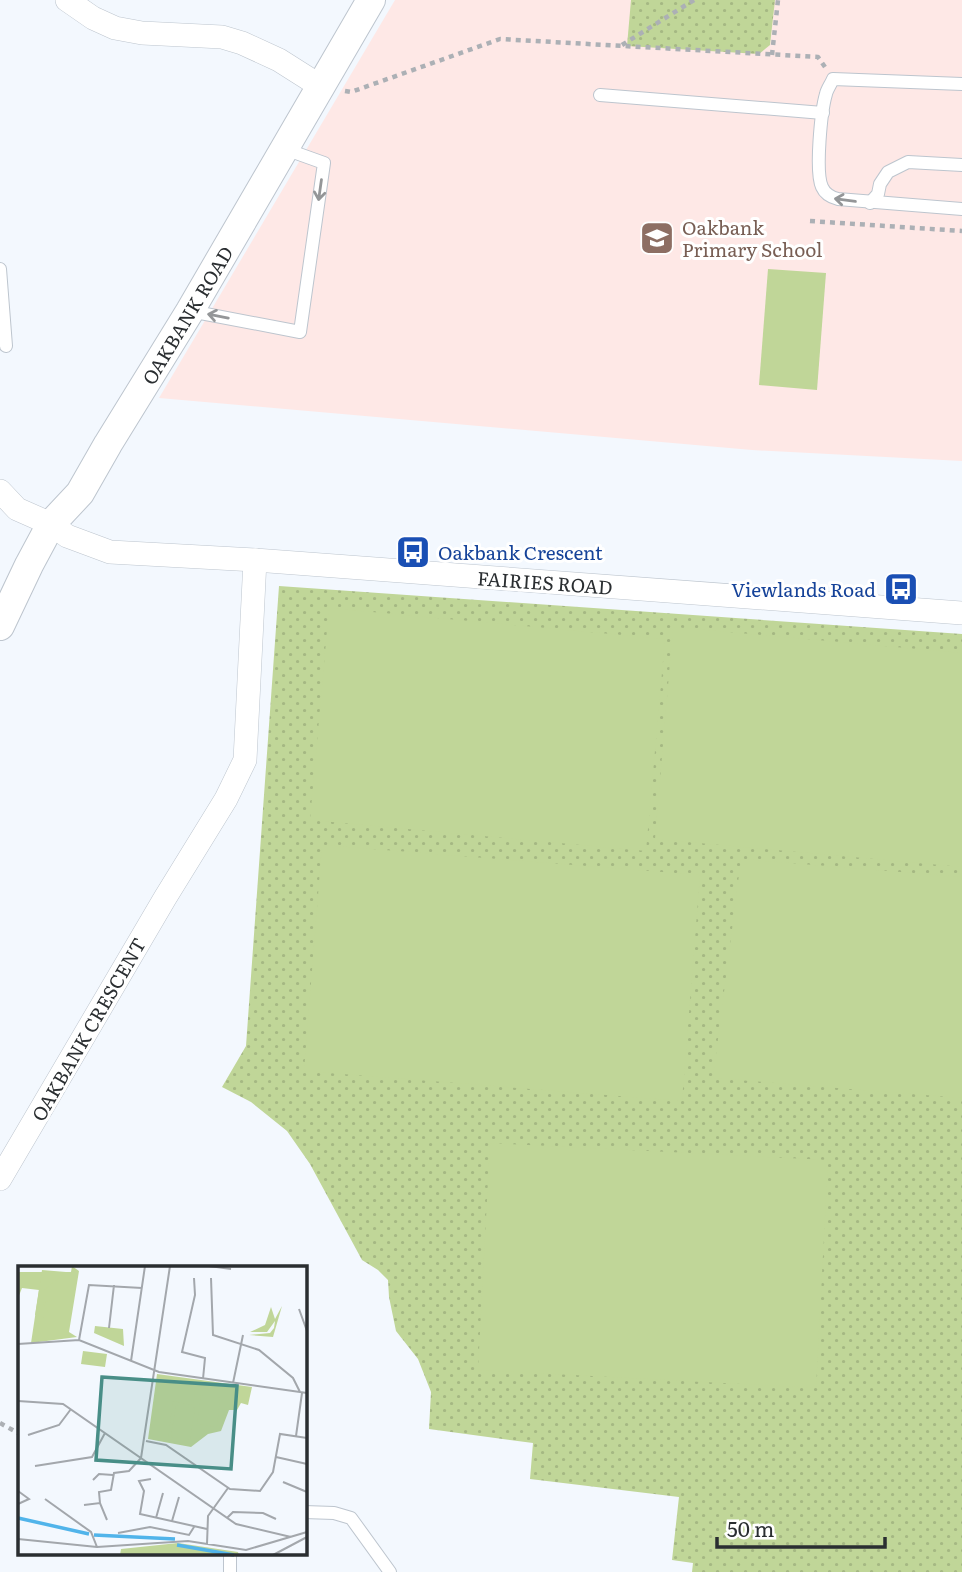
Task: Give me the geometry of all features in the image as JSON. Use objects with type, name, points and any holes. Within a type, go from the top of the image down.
[{"type":"street","points":[[67,0],[93,18],[115,28],[142,33],[222,37],[242,43],[279,60],[320,86]]},
{"type":"street","name":"OAKBANK ROAD","points":[[0,626],[51,524],[80,493],[190,311],[371,0]]},
{"type":"street","name":"FAIRIES ROAD","points":[[0,491],[17,509],[51,524],[67,536],[110,552],[255,560],[962,613]]},
{"type":"street","name":"OAKBANK CRESCENT","points":[[0,1180],[226,799],[245,760],[255,560]]},
{"type":"lane","points":[[962,84],[833,79],[826,92],[822,113],[818,174],[825,193],[831,197],[962,209]]},
{"type":"lane","points":[[600,95],[822,113]]},
{"type":"lane","points":[[190,311],[300,332],[324,163],[285,149]]},
{"type":"lane","points":[[870,202],[888,172],[908,162],[962,166]]},
{"type":"lane","points":[[0,269],[6,346]]},
{"type":"lane","points":[[306,1512],[334,1513],[351,1518],[390,1572]]},
{"type":"lane","points":[[230,1554],[230,1572]]},
{"type":"path","points":[[622,46],[694,0]]},
{"type":"path","points":[[772,55],[778,0]]},
{"type":"path","points":[[320,86],[351,92],[500,39],[818,57],[833,79]]},
{"type":"path","points":[[810,221],[962,231]]},
{"type":"path","points":[[0,1423],[18,1433]]},
{"type":"shaded area","points":[[395,0],[962,0],[962,461],[752,450],[159,398]]},
{"type":"green space","points":[[631,0],[775,0],[770,45],[759,54],[627,46]]},
{"type":"green space","points":[[768,269],[826,273],[817,390],[759,385]]},
{"type":"green space","points":[[279,586],[962,634],[962,1572],[692,1572],[693,1563],[672,1560],[679,1497],[530,1479],[533,1443],[429,1429],[431,1392],[418,1359],[396,1331],[388,1280],[362,1260],[310,1164],[287,1131],[251,1102],[222,1087],[246,1046]]},
{"type":"green space","points":[[329,608],[665,639],[646,851],[310,820]]},
{"type":"green space","points":[[673,627],[962,653],[962,867],[655,839]]},
{"type":"green space","points":[[322,845],[700,875],[682,1101],[304,1071]]},
{"type":"green space","points":[[741,859],[962,877],[962,1098],[713,1078]]},
{"type":"green space","points":[[490,1143],[828,1160],[816,1388],[478,1370]]},
{"type":"place","name":"Oakbank Primary School","points":[[657,238]]},
{"type":"place","name":"Oakbank Crescent","points":[[413,552]]},
{"type":"place","name":"Viewlands Road","points":[[901,589]]}]
